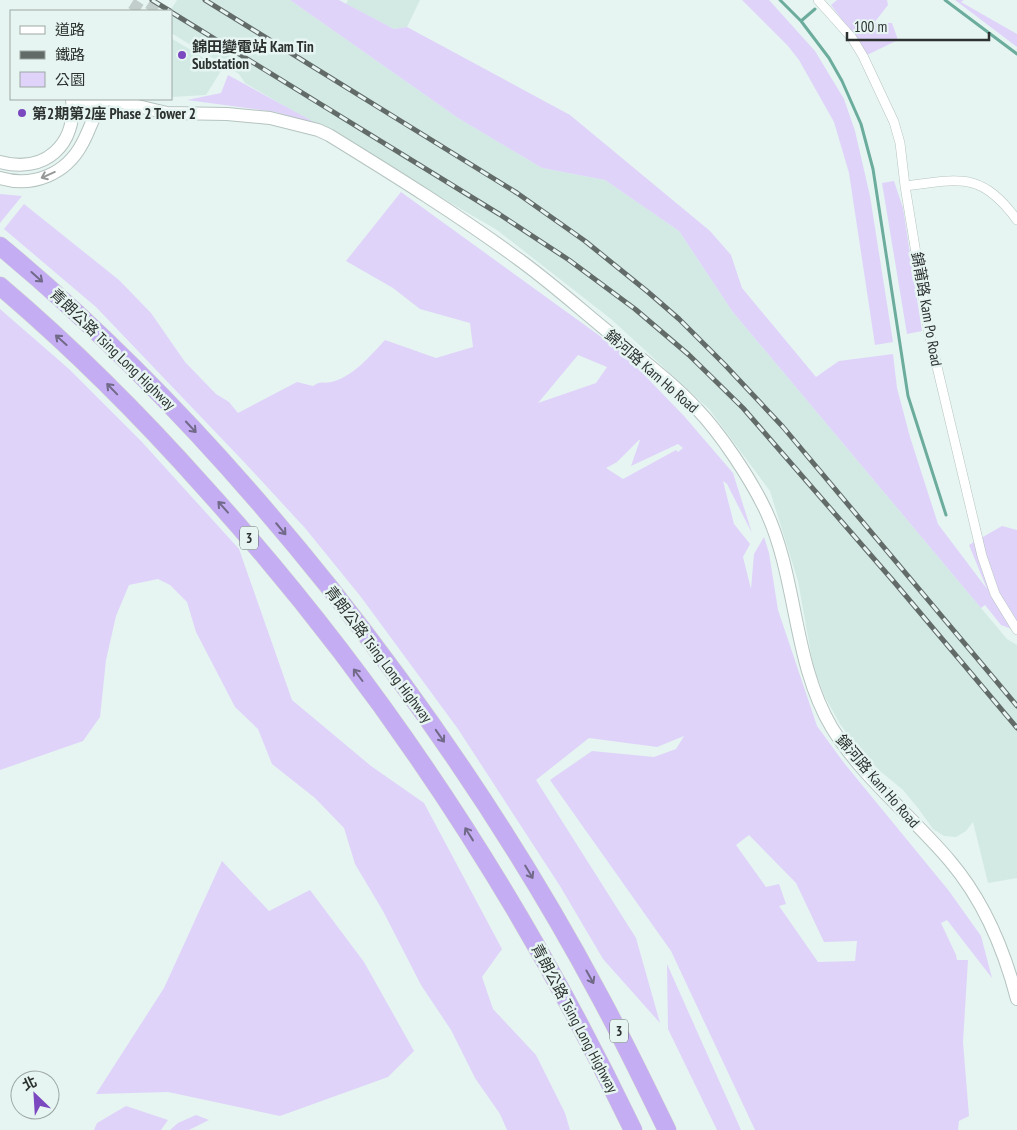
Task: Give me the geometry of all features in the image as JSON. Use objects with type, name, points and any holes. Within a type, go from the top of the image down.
[{"type":"highway","name":"青朗公路 Tsing Long Highway","points":[[0,246],[90,324],[182,417],[255,498],[361,628],[449,749],[519,856],[599,994],[667,1130]]},
{"type":"highway","name":"青朗公路 Tsing Long Highway","points":[[0,286],[76,354],[160,438],[230,515],[330,636],[435,781],[491,869],[540,950],[579,1022],[633,1130]]},
{"type":"main road","points":[[0,162],[29,165],[53,154],[62,145],[69,131],[73,112],[73,100]]},
{"type":"main road","name":"錦河路 Kam Ho Road","points":[[75,100],[88,106],[96,105],[106,100],[136,102],[153,110],[180,114],[227,114],[270,118],[318,130],[329,135],[487,236],[523,262],[644,362],[697,409],[720,437],[764,507],[786,570],[808,673],[824,713],[839,738],[858,763],[948,858],[972,891],[994,929],[1004,954],[1017,999]]},
{"type":"main road","points":[[0,178],[19,182],[38,180],[64,167],[72,160],[83,143],[96,112],[106,100]]},
{"type":"street","name":"錦莆路 Kam Po Road","points":[[818,0],[852,38],[868,64],[887,103],[900,143],[905,186],[929,333],[982,556],[995,594],[1017,630]]},
{"type":"street","points":[[905,186],[952,181],[977,183],[993,192],[1004,202],[1017,220]]},
{"type":"shaded area","points":[[177,0],[290,0],[458,118],[542,168],[605,180],[679,231],[732,311],[1007,639],[1017,645],[1017,878],[988,883],[973,822],[966,831],[956,837],[944,836],[933,829],[903,790],[880,771],[857,747],[840,724],[825,697],[813,665],[798,581],[770,491],[709,409],[611,319],[497,230],[245,83],[239,74],[172,34],[171,10]]},
{"type":"shaded area","points":[[348,0],[420,0],[407,27],[394,29],[346,4]]},
{"type":"shaded area","name":"錦田變電站 Kam Tin Substation","points":[[172,39],[222,69],[206,95],[172,97]]},
{"type":"green space","points":[[290,0],[339,0],[394,29],[407,27],[570,115],[710,231],[731,255],[742,288],[816,377],[839,361],[893,354],[897,388],[910,437],[938,524],[987,589],[969,545],[1002,526],[1017,530],[1017,631],[1001,625],[985,605],[981,608],[732,311],[679,231],[605,180],[542,168],[458,118]]},
{"type":"green space","points":[[742,0],[769,0],[815,51],[844,99],[855,131],[870,196],[893,342],[875,345],[849,173],[834,122],[799,60],[788,46]]},
{"type":"green space","points":[[837,0],[887,0],[888,5],[874,23],[892,23],[898,40],[867,55],[831,5]]},
{"type":"green space","points":[[955,0],[964,0],[961,2],[1017,34],[1017,47]]},
{"type":"green space","points":[[228,75],[323,127],[276,112],[187,100],[221,93]]},
{"type":"green space","points":[[894,181],[903,208],[922,331],[907,334],[882,183]]},
{"type":"green space","points":[[401,192],[622,352],[684,416],[733,473],[752,533],[727,484],[723,481],[734,524],[750,544],[743,557],[751,589],[754,554],[764,537],[769,553],[778,610],[817,726],[844,763],[949,891],[981,936],[992,978],[947,920],[941,923],[957,960],[968,960],[963,1042],[969,1116],[959,1121],[958,1130],[755,1130],[671,951],[550,780],[592,751],[654,757],[676,749],[684,736],[657,747],[589,738],[536,780],[636,938],[660,1023],[603,959],[560,886],[458,729],[361,597],[305,528],[96,307],[4,229],[24,204],[119,280],[151,313],[185,362],[216,394],[229,402],[238,413],[297,382],[313,386],[347,376],[361,365],[385,340],[436,358],[473,347],[470,323],[420,309],[393,288],[346,261]],"holes":[[[578,355],[607,367],[596,383],[538,403]],[[639,440],[631,466],[678,444],[683,448],[623,479],[606,468],[617,462]],[[749,835],[796,883],[824,942],[857,941],[855,961],[818,962],[779,906],[786,904],[779,884],[766,887],[736,845]]]},
{"type":"green space","points":[[0,194],[22,196],[0,223]]},
{"type":"green space","points":[[0,309],[69,369],[141,441],[239,549],[292,700],[371,766],[424,803],[502,949],[482,977],[493,1009],[536,1055],[565,1113],[570,1130],[507,1130],[500,1114],[475,1078],[451,1030],[421,985],[383,911],[355,864],[344,828],[315,798],[272,764],[258,729],[235,707],[196,632],[187,602],[170,585],[158,579],[129,585],[116,616],[106,660],[100,717],[83,741],[0,770]]},
{"type":"green space","points":[[222,861],[269,911],[310,890],[364,962],[414,1051],[388,1077],[280,1116],[168,1092],[96,1094],[164,988]]},
{"type":"green space","points":[[667,964],[741,1130],[717,1130],[668,1029]]},
{"type":"green space","points":[[126,1106],[168,1120],[161,1130],[94,1130],[97,1123]]},
{"type":"green space","points":[[196,1115],[209,1120],[189,1130],[170,1130],[178,1123]]},
{"type":"waterway","points":[[780,0],[801,21],[829,58],[842,81],[861,124],[873,169],[908,396],[946,515]]},
{"type":"waterway","points":[[945,0],[1017,54]]},
{"type":"waterway","points":[[801,21],[815,9]]},
{"type":"tunnel","points":[[134,10],[140,0]]},
{"type":"tunnel","points":[[151,10],[157,0]]},
{"type":"railway","points":[[152,0],[168,10]]},
{"type":"railway","points":[[205,0],[517,193],[585,241],[648,292],[679,319],[783,427],[1017,706]]},
{"type":"railway","points":[[172,13],[499,214],[569,260],[635,309],[689,355],[743,408],[895,583],[1017,728]]},
{"type":"place","name":"錦田變電站 Kam Tin Substation","points":[[182,55]]},
{"type":"place","name":"第2期第2座 Phase 2 Tower 2","points":[[22,113]]}]
